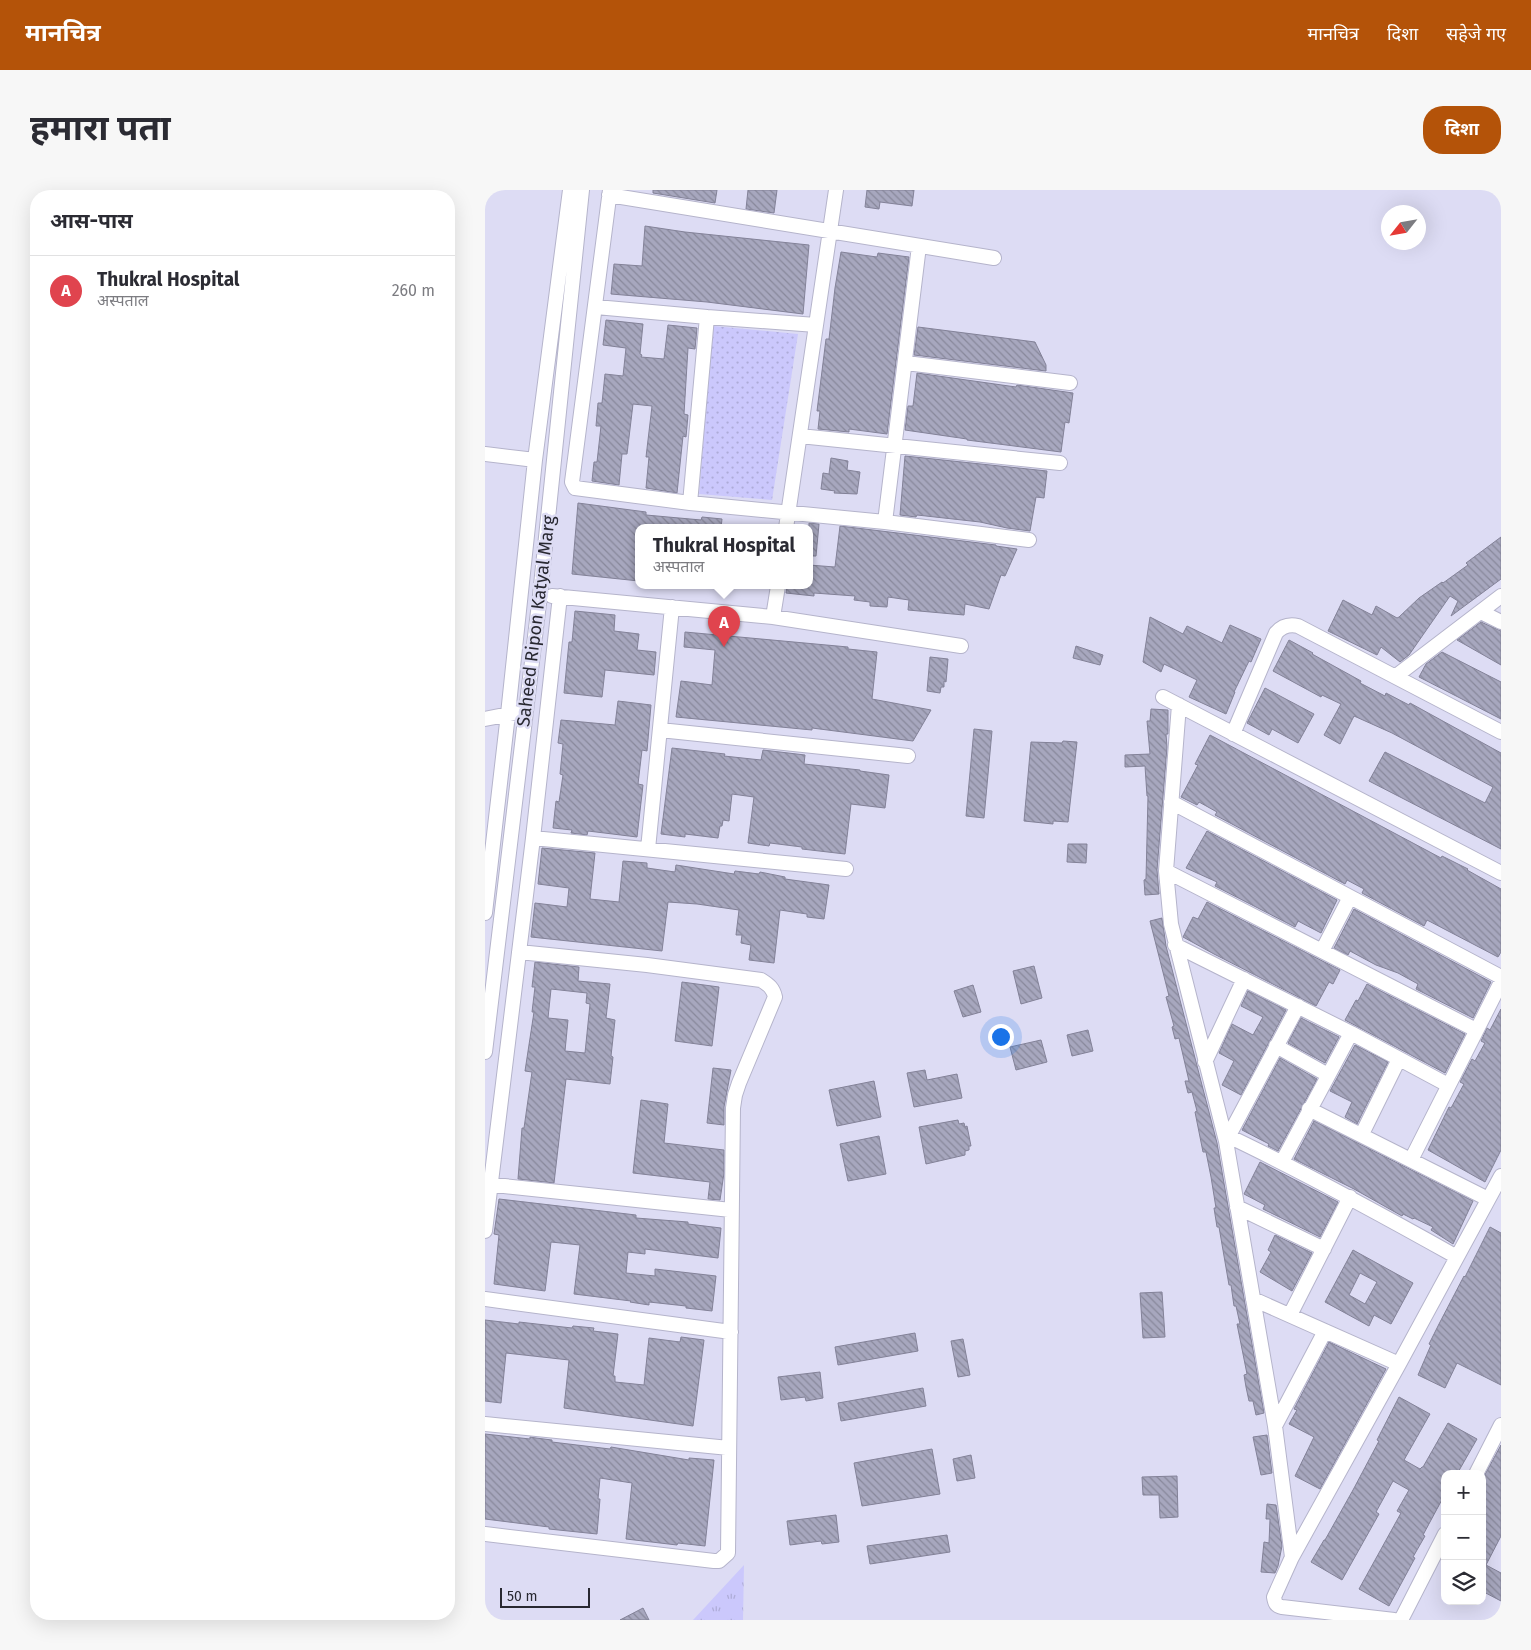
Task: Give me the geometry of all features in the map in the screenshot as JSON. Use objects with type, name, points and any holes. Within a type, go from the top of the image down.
[{"type":"street","name":"Saheed Ripon Katyal Marg","points":[[485,913],[535,460],[570,190]]},
{"type":"street","name":"Saheed Ripon Katyal Marg","points":[[485,1052],[540,594],[582,190]]},
{"type":"street","points":[[787,524],[836,190]]},
{"type":"street","points":[[994,258],[610,193],[573,485],[578,490],[789,514],[885,522],[1029,540]]},
{"type":"street","points":[[885,522],[919,246]]},
{"type":"street","points":[[596,307],[816,325]]},
{"type":"street","points":[[690,503],[707,317]]},
{"type":"street","points":[[906,362],[1070,383]]},
{"type":"street","points":[[800,436],[1060,463]]},
{"type":"street","points":[[485,454],[535,460]]},
{"type":"street","points":[[773,617],[778,589]]},
{"type":"street","points":[[521,592],[773,617],[961,646]]},
{"type":"street","points":[[485,1231],[488,1185],[533,838],[560,596]]},
{"type":"street","points":[[1396,676],[1501,596]]},
{"type":"street","points":[[649,849],[672,607]]},
{"type":"street","points":[[1481,612],[1501,622]]},
{"type":"street","points":[[1233,734],[1276,633],[1290,624],[1298,626],[1396,676],[1501,732]]},
{"type":"street","points":[[1163,697],[1501,873]]},
{"type":"street","points":[[1179,705],[1166,871],[1171,924],[1205,1062],[1227,1139],[1275,1426],[1292,1557]]},
{"type":"street","points":[[485,719],[526,712]]},
{"type":"street","points":[[660,730],[908,756]]},
{"type":"street","points":[[1171,802],[1501,977]]},
{"type":"street","points":[[533,838],[845,869]]},
{"type":"street","points":[[1166,871],[1476,1030]]},
{"type":"street","points":[[1322,951],[1350,897]]},
{"type":"street","points":[[1175,944],[1351,1033],[1448,1086]]},
{"type":"street","points":[[485,1534],[719,1561],[728,1553],[731,1210],[735,1095],[775,997],[769,984],[761,980],[647,965],[519,952]]},
{"type":"street","points":[[1205,1062],[1244,979]]},
{"type":"street","points":[[1411,1160],[1501,982]]},
{"type":"street","points":[[1227,1139],[1298,1006]]},
{"type":"street","points":[[1282,1162],[1351,1033]]},
{"type":"street","points":[[1276,1046],[1328,1074]]},
{"type":"street","points":[[1362,1134],[1399,1059]]},
{"type":"street","points":[[1309,1109],[1488,1199]]},
{"type":"street","points":[[1227,1139],[1282,1162],[1350,1197],[1457,1257]]},
{"type":"street","points":[[1394,1620],[1278,1606],[1274,1597],[1292,1557],[1501,1176]]},
{"type":"street","points":[[488,1185],[731,1210]]},
{"type":"street","points":[[1290,1315],[1350,1197]]},
{"type":"street","points":[[1237,1207],[1324,1249]]},
{"type":"street","points":[[485,1299],[731,1332]]},
{"type":"street","points":[[1253,1299],[1399,1364]]},
{"type":"street","points":[[1275,1426],[1325,1330]]},
{"type":"street","points":[[485,1424],[729,1448]]},
{"type":"street","points":[[1478,1470],[1501,1425]]},
{"type":"street","points":[[1401,1620],[1441,1542]]},
{"type":"green space","points":[[713,326],[798,334],[772,500],[699,494]]},
{"type":"green space","points":[[744,1565],[743,1620],[693,1620]]},
{"type":"building","points":[[653,190],[717,190],[715,203],[653,193]]},
{"type":"building","points":[[748,190],[777,190],[774,213],[746,209]]},
{"type":"building","points":[[867,190],[914,190],[912,206],[880,202],[879,209],[865,207]]},
{"type":"building","points":[[645,226],[809,245],[803,314],[707,302],[611,294],[614,264],[642,266]]},
{"type":"building","points":[[841,252],[877,257],[878,253],[909,257],[887,434],[849,429],[849,432],[818,429],[820,411],[817,411],[826,339],[829,339]]},
{"type":"building","points":[[606,320],[643,324],[641,357],[664,359],[668,325],[697,328],[695,349],[688,348],[684,414],[688,415],[686,437],[683,436],[677,493],[646,488],[649,457],[646,457],[652,406],[633,404],[627,454],[622,454],[619,485],[592,481],[594,462],[597,462],[601,426],[596,426],[598,403],[602,403],[605,374],[623,376],[626,348],[603,345]]},
{"type":"building","points":[[918,327],[1035,342],[1046,365],[1046,371],[914,355]]},
{"type":"building","points":[[917,373],[1073,393],[1069,423],[1065,422],[1061,452],[905,430],[908,406],[913,406]]},
{"type":"building","points":[[905,456],[1047,471],[1044,498],[1036,497],[1030,531],[980,522],[900,515]]},
{"type":"building","points":[[831,458],[848,461],[847,470],[860,472],[857,494],[834,493],[835,491],[821,489],[823,473],[829,474]]},
{"type":"building","points":[[578,503],[646,512],[646,515],[701,520],[702,517],[722,519],[721,524],[635,524],[635,581],[572,574]]},
{"type":"building","points":[[809,523],[819,524],[816,556],[813,556],[813,524]]},
{"type":"building","points":[[840,526],[1017,549],[1005,576],[1001,575],[989,609],[965,604],[964,615],[908,610],[909,600],[888,597],[887,607],[870,606],[870,602],[854,600],[855,596],[814,593],[814,596],[786,593],[787,589],[813,589],[813,565],[835,567]]},
{"type":"building","points":[[1501,537],[1501,579],[1451,616],[1458,601],[1450,596],[1409,655],[1400,662],[1381,647],[1377,655],[1328,631],[1343,600],[1372,615],[1376,606],[1397,618],[1399,617],[1419,598],[1468,565],[1466,563]]},
{"type":"building","points":[[575,611],[615,615],[614,631],[639,634],[637,650],[656,652],[654,675],[605,670],[602,697],[564,693],[569,642],[572,642]]},
{"type":"building","points":[[1150,617],[1183,634],[1187,626],[1222,643],[1230,625],[1261,639],[1251,662],[1249,661],[1234,692],[1226,714],[1189,697],[1197,680],[1164,664],[1161,672],[1143,662]]},
{"type":"building","points":[[1481,622],[1501,631],[1501,665],[1457,640]]},
{"type":"building","points":[[685,632],[848,647],[848,649],[877,652],[872,699],[931,710],[913,741],[812,728],[812,730],[676,717],[681,681],[712,685],[715,650],[684,647]]},
{"type":"building","points":[[1289,640],[1361,681],[1360,683],[1385,696],[1386,693],[1409,705],[1410,703],[1501,753],[1501,849],[1369,781],[1385,752],[1485,803],[1493,787],[1392,733],[1354,716],[1340,744],[1324,735],[1341,704],[1322,695],[1321,697],[1273,671]]},
{"type":"building","points":[[1076,646],[1103,655],[1100,665],[1073,658]]},
{"type":"building","points":[[1442,652],[1501,682],[1501,719],[1419,677],[1426,664]]},
{"type":"building","points":[[930,657],[948,659],[946,682],[944,681],[944,687],[941,687],[940,693],[927,691]]},
{"type":"building","points":[[1265,688],[1314,714],[1298,743],[1272,729],[1269,735],[1247,723]]},
{"type":"building","points":[[618,701],[651,705],[647,751],[642,750],[638,784],[643,785],[637,837],[588,831],[587,835],[571,833],[572,830],[553,828],[556,801],[559,802],[563,775],[560,774],[563,744],[558,743],[561,720],[615,725]]},
{"type":"building","points":[[1151,709],[1168,710],[1168,734],[1166,734],[1167,747],[1157,870],[1159,894],[1145,895],[1148,796],[1145,766],[1125,767],[1125,755],[1150,754],[1147,721],[1150,721]]},
{"type":"building","points":[[974,729],[992,731],[984,818],[966,816]]},
{"type":"building","points":[[1210,735],[1441,858],[1442,856],[1468,869],[1501,889],[1501,952],[1498,957],[1427,920],[1424,926],[1362,893],[1364,889],[1347,880],[1345,884],[1215,815],[1217,812],[1199,802],[1197,805],[1181,797],[1198,765],[1195,764]]},
{"type":"building","points":[[1063,741],[1077,742],[1068,822],[1053,821],[1053,824],[1024,821],[1031,742],[1062,743]]},
{"type":"building","points":[[672,748],[761,760],[763,750],[805,755],[804,764],[889,775],[885,808],[851,804],[845,854],[770,843],[769,846],[748,843],[754,797],[732,794],[729,821],[723,820],[718,838],[685,834],[685,837],[661,834]]},
{"type":"building","points":[[1207,831],[1337,900],[1321,933],[1298,921],[1295,927],[1215,886],[1217,882],[1186,868]]},
{"type":"building","points":[[1068,844],[1087,844],[1086,863],[1067,862]]},
{"type":"building","points":[[542,848],[595,853],[590,899],[619,902],[623,861],[647,863],[647,868],[675,872],[676,865],[734,874],[735,871],[759,874],[760,872],[785,877],[785,879],[829,885],[824,919],[780,910],[774,963],[749,960],[751,945],[741,943],[742,935],[736,935],[739,910],[697,904],[668,902],[662,951],[531,937],[535,903],[567,907],[569,888],[538,884]]},
{"type":"building","points":[[1207,902],[1340,970],[1333,984],[1329,982],[1316,1006],[1183,937],[1193,917],[1198,919]]},
{"type":"building","points":[[1354,909],[1491,982],[1473,1018],[1416,989],[1418,984],[1398,973],[1376,965],[1350,951],[1348,955],[1334,948]]},
{"type":"building","points":[[1162,918],[1166,946],[1217,1143],[1264,1413],[1256,1415],[1253,1401],[1249,1401],[1246,1387],[1244,1375],[1247,1374],[1237,1324],[1240,1324],[1236,1306],[1234,1306],[1231,1285],[1229,1285],[1219,1227],[1217,1227],[1214,1208],[1216,1208],[1206,1152],[1203,1152],[1192,1092],[1188,1093],[1185,1081],[1189,1081],[1179,1038],[1175,1039],[1172,1027],[1174,1026],[1166,997],[1169,996],[1150,921]]},
{"type":"building","points":[[535,962],[579,967],[578,981],[610,984],[606,1018],[615,1020],[610,1084],[566,1079],[554,1183],[518,1179],[522,1128],[524,1128],[532,1072],[525,1071],[534,1012],[532,1012],[535,987],[532,987]],"holes":[[[551,989],[587,993],[586,1003],[590,1004],[585,1053],[565,1051],[568,1020],[548,1018]]]},
{"type":"building","points":[[1034,966],[1042,998],[1021,1004],[1013,971]]},
{"type":"building","points":[[682,982],[719,987],[712,1046],[675,1041]]},
{"type":"building","points":[[1367,984],[1465,1034],[1445,1073],[1345,1020]]},
{"type":"building","points":[[973,985],[981,1012],[963,1017],[954,991]]},
{"type":"building","points":[[1248,991],[1286,1010],[1241,1095],[1222,1085],[1234,1061],[1219,1053],[1232,1024],[1253,1035],[1263,1017],[1241,1006]]},
{"type":"building","points":[[1501,1009],[1501,1150],[1485,1182],[1428,1150],[1449,1107],[1451,1108],[1464,1084],[1460,1082],[1472,1059],[1475,1061],[1485,1043],[1481,1041],[1487,1028],[1490,1030]]},
{"type":"building","points":[[1301,1018],[1339,1037],[1325,1063],[1288,1043]]},
{"type":"building","points":[[1088,1030],[1093,1051],[1072,1056],[1067,1035]]},
{"type":"building","points":[[1041,1040],[1047,1062],[1016,1070],[1010,1047]]},
{"type":"building","points":[[1355,1045],[1388,1062],[1357,1124],[1345,1117],[1352,1102],[1330,1091]]},
{"type":"building","points":[[1280,1058],[1317,1079],[1278,1151],[1268,1146],[1269,1144],[1242,1130]]},
{"type":"building","points":[[713,1068],[731,1070],[724,1107],[724,1125],[707,1123]]},
{"type":"building","points":[[925,1070],[927,1080],[957,1074],[962,1098],[914,1107],[907,1073]]},
{"type":"building","points":[[874,1081],[881,1117],[837,1126],[829,1090]]},
{"type":"building","points":[[641,1100],[668,1104],[664,1143],[724,1150],[724,1173],[720,1200],[708,1199],[710,1182],[633,1173]]},
{"type":"building","points":[[958,1120],[959,1124],[964,1123],[965,1127],[967,1126],[971,1146],[969,1146],[969,1150],[965,1151],[965,1155],[926,1164],[919,1127]]},
{"type":"building","points":[[1314,1121],[1473,1201],[1453,1244],[1431,1230],[1433,1227],[1403,1214],[1402,1216],[1294,1159]]},
{"type":"building","points":[[879,1136],[886,1174],[848,1181],[840,1144]]},
{"type":"building","points":[[1260,1162],[1338,1202],[1320,1237],[1263,1209],[1265,1205],[1244,1194]]},
{"type":"building","points":[[499,1199],[636,1215],[636,1218],[688,1222],[688,1224],[721,1228],[718,1258],[645,1249],[645,1254],[628,1252],[626,1273],[655,1276],[655,1269],[716,1276],[712,1311],[686,1308],[686,1306],[649,1302],[649,1305],[574,1294],[580,1245],[551,1242],[545,1291],[494,1284],[499,1235],[494,1234]]},
{"type":"building","points":[[1490,1227],[1501,1233],[1501,1385],[1457,1363],[1445,1388],[1418,1375],[1431,1345],[1429,1344]]},
{"type":"building","points":[[1275,1235],[1312,1253],[1292,1291],[1260,1272],[1271,1252],[1268,1250]]},
{"type":"building","points":[[1353,1250],[1413,1283],[1391,1324],[1374,1315],[1369,1326],[1325,1302]],"holes":[[[1360,1273],[1377,1282],[1365,1304],[1349,1295]]]},
{"type":"building","points":[[1162,1292],[1165,1337],[1143,1338],[1140,1293]]},
{"type":"building","points":[[485,1320],[572,1328],[573,1326],[594,1328],[593,1331],[618,1334],[613,1376],[615,1376],[615,1382],[644,1385],[649,1338],[680,1342],[681,1337],[704,1340],[693,1426],[564,1408],[569,1360],[506,1353],[501,1403],[485,1401]]},
{"type":"building","points":[[915,1333],[918,1351],[838,1365],[835,1347]]},
{"type":"building","points":[[963,1339],[970,1375],[958,1377],[951,1341]]},
{"type":"building","points":[[1329,1342],[1386,1369],[1320,1489],[1295,1476],[1314,1437],[1289,1424],[1297,1410],[1294,1409]]},
{"type":"building","points":[[820,1372],[823,1398],[806,1401],[805,1397],[781,1400],[778,1377]]},
{"type":"building","points":[[923,1388],[926,1406],[841,1421],[838,1403]]},
{"type":"building","points":[[1399,1397],[1430,1414],[1404,1460],[1420,1469],[1423,1467],[1448,1423],[1477,1439],[1459,1470],[1441,1470],[1441,1501],[1423,1535],[1425,1536],[1413,1557],[1415,1558],[1389,1606],[1359,1589],[1401,1513],[1397,1511],[1409,1490],[1393,1481],[1376,1512],[1379,1514],[1342,1580],[1311,1562],[1353,1490],[1379,1441],[1377,1440]]},
{"type":"building","points":[[485,1434],[530,1439],[530,1437],[552,1440],[552,1442],[610,1449],[611,1447],[689,1460],[689,1458],[714,1460],[705,1546],[626,1539],[632,1483],[600,1478],[597,1534],[485,1519]]},
{"type":"building","points":[[1267,1435],[1272,1473],[1261,1475],[1253,1437]]},
{"type":"building","points":[[1501,1445],[1501,1536],[1486,1565],[1486,1515],[1486,1473]]},
{"type":"building","points":[[932,1449],[940,1494],[862,1506],[854,1463]]},
{"type":"building","points":[[971,1455],[975,1478],[957,1481],[953,1459]]},
{"type":"building","points":[[1177,1476],[1178,1517],[1160,1518],[1159,1495],[1143,1495],[1142,1477]]},
{"type":"building","points":[[1267,1504],[1276,1505],[1282,1546],[1275,1573],[1261,1572],[1264,1542],[1269,1543],[1270,1519],[1266,1519]]},
{"type":"building","points":[[836,1515],[839,1542],[822,1544],[821,1541],[790,1545],[787,1521]]},
{"type":"building","points":[[947,1535],[950,1552],[870,1564],[867,1546]]},
{"type":"building","points":[[1486,1565],[1501,1573],[1501,1601],[1486,1593]]},
{"type":"building","points":[[643,1608],[649,1620],[620,1620]]},
{"type":"place","name":"Thukral Hospital","points":[[724,647]]}]
